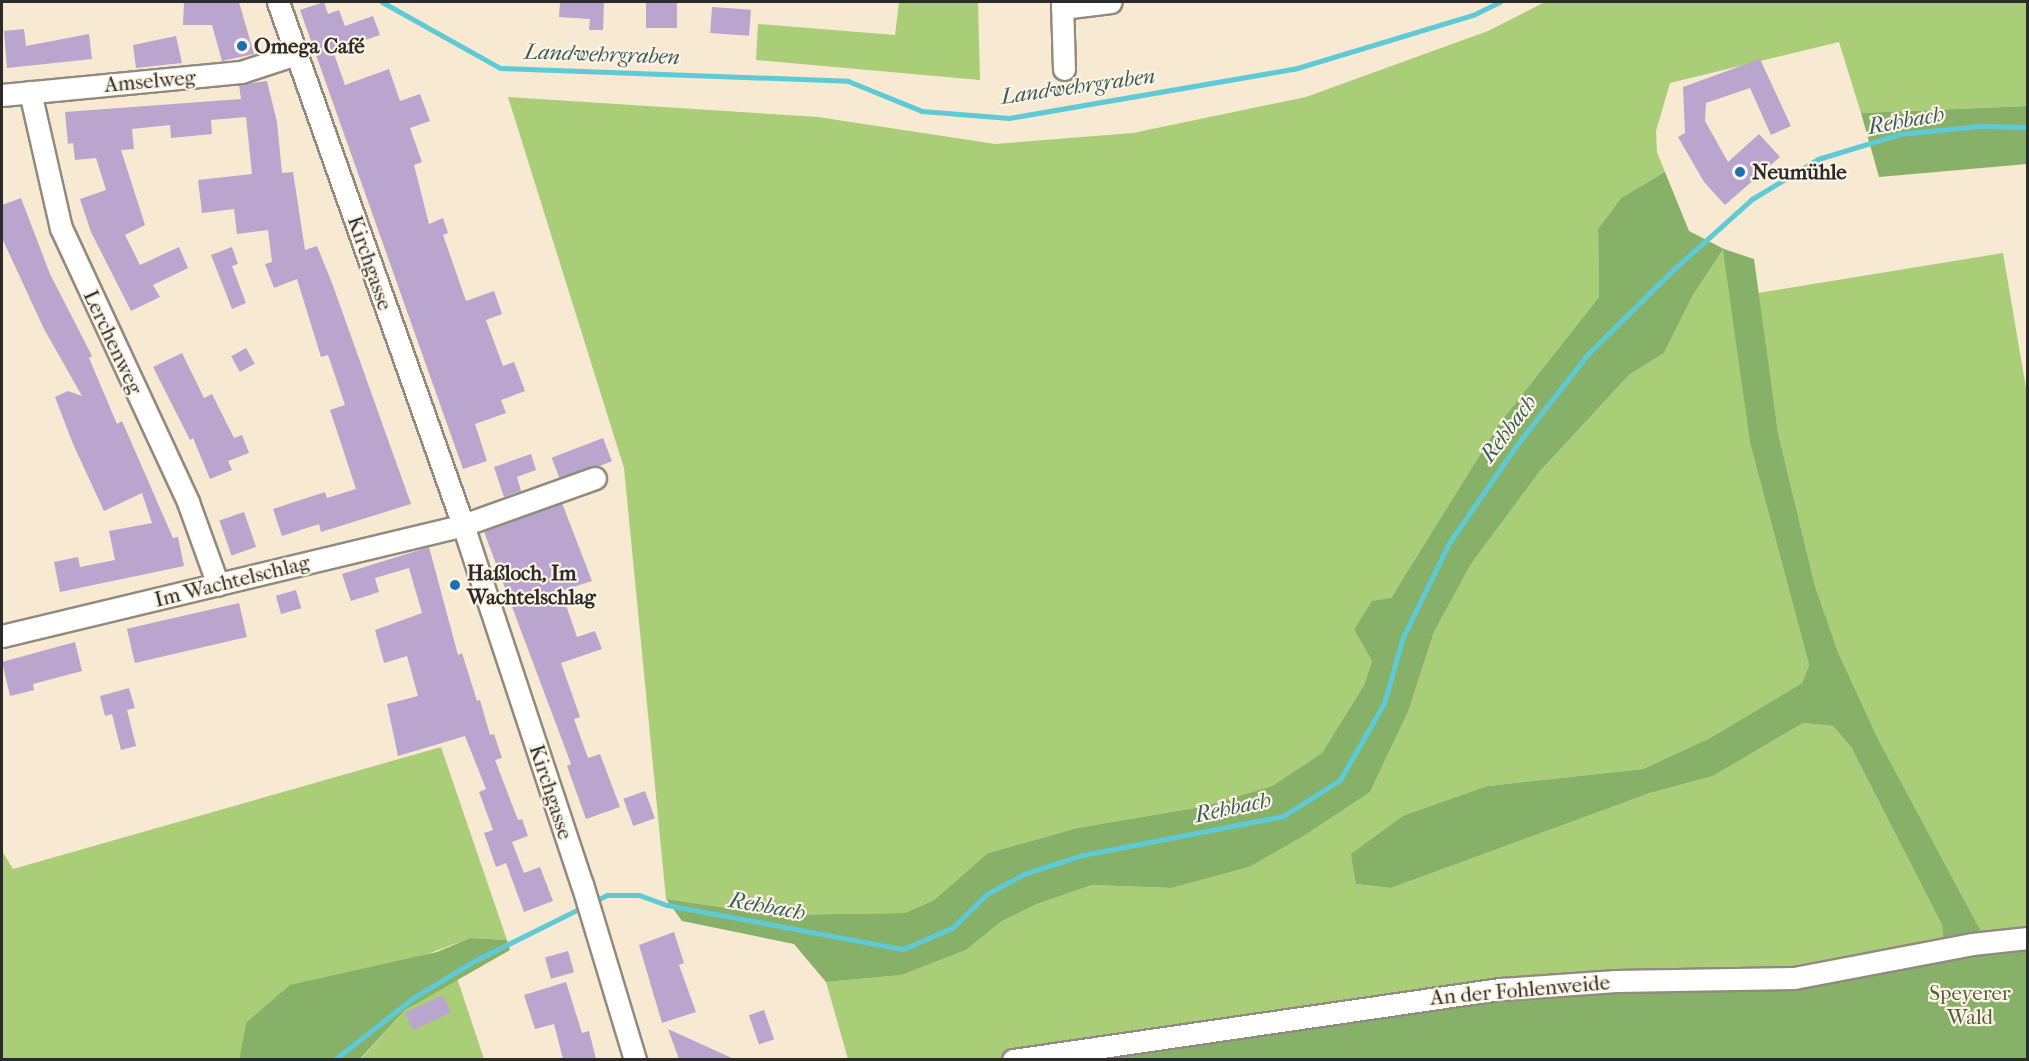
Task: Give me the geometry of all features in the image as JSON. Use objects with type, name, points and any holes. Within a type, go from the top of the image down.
[{"type":"street","name":"Kirchgasse","points":[[278,2],[463,525],[582,884],[635,1059]]},
{"type":"street","points":[[1064,69],[1062,5],[1111,2]]},
{"type":"street","name":"Amselweg","points":[[2,95],[241,72],[296,54]]},
{"type":"street","name":"Lerchenweg","points":[[30,92],[61,228],[188,502],[218,585]]},
{"type":"street","points":[[463,525],[595,478]]},
{"type":"street","name":"Im Wachtelschlag","points":[[2,636],[463,525]]},
{"type":"street","name":"An der Fohlenweide","points":[[1013,1059],[1502,989],[1616,981],[1794,978],[1972,944],[2028,938]]},
{"type":"green space","points":[[899,2],[978,2],[980,80],[756,60],[758,24],[895,35]]},
{"type":"green space","points":[[1545,2],[2027,2],[2027,106],[1861,113],[1839,42],[1670,83],[1656,131],[1657,152],[1665,172],[1621,198],[1598,229],[1599,297],[1499,424],[1391,598],[1354,630],[1372,661],[1364,685],[1322,753],[1272,786],[1201,807],[1077,828],[988,853],[934,900],[905,913],[774,915],[666,899],[624,468],[508,97],[818,117],[995,144],[1133,133],[1306,97],[1488,31]]},
{"type":"green space","points":[[2027,106],[2027,164],[1879,177],[1861,113]]},
{"type":"green space","name":"Speyerer Wald","points":[[1665,172],[1689,231],[1724,249],[1754,259],[1778,433],[1815,586],[1838,652],[1878,739],[1990,948],[2027,943],[2027,1059],[1047,1059],[1354,1012],[1945,954],[1942,925],[1851,747],[1833,726],[1803,723],[1713,776],[1650,793],[1391,888],[1356,884],[1351,854],[1403,816],[1488,786],[1643,769],[1710,738],[1802,683],[1809,665],[1750,443],[1723,250],[1693,295],[1664,353],[1629,375],[1540,471],[1471,564],[1434,632],[1408,712],[1370,792],[1303,836],[1249,867],[1172,888],[1092,885],[1037,904],[1002,921],[966,950],[902,975],[826,982],[794,944],[682,921],[666,899],[774,915],[905,913],[934,900],[988,853],[1077,828],[1201,807],[1272,786],[1322,753],[1364,685],[1372,661],[1354,630],[1372,601],[1391,598],[1499,424],[1599,297],[1598,229],[1621,198]]},
{"type":"green space","points":[[1724,249],[1750,443],[1809,665],[1802,683],[1710,738],[1643,769],[1488,786],[1356,884],[1391,888],[1650,793],[1713,776],[1803,723],[1833,726],[1851,747],[1942,925],[1945,954],[1047,1060],[848,1059],[826,982],[902,975],[966,950],[1002,921],[1037,904],[1092,885],[1172,888],[1249,867],[1370,792],[1408,712],[1434,632],[1471,564],[1540,471],[1629,375],[1664,353],[1693,295]]},
{"type":"green space","points":[[2003,253],[2028,400],[2027,943],[1990,948],[1878,739],[1838,652],[1815,586],[1778,433],[1758,293]]},
{"type":"green space","points":[[441,747],[507,940],[470,938],[246,1023],[239,1059],[2,1059],[2,851],[13,869]]},
{"type":"green space","points":[[470,938],[507,940],[510,950],[405,1010],[360,1059],[239,1059],[246,1023],[290,985],[437,952]]},
{"type":"green space","points":[[457,978],[484,1059],[360,1060],[405,1010]]},
{"type":"building","points":[[184,2],[239,2],[254,54],[222,61],[212,25],[183,25]]},
{"type":"building","points":[[324,2],[328,14],[339,10],[345,26],[373,16],[380,35],[333,51],[345,85],[389,69],[400,101],[420,94],[430,121],[410,128],[422,162],[414,165],[429,224],[443,218],[448,233],[443,235],[466,301],[494,291],[502,314],[486,320],[503,366],[514,362],[525,391],[501,400],[506,413],[475,424],[487,461],[463,469],[300,10]]},
{"type":"building","points":[[560,2],[604,2],[603,30],[589,30],[590,19],[559,17]]},
{"type":"building","points":[[646,2],[677,2],[677,28],[646,28]]},
{"type":"building","points":[[712,7],[751,10],[749,36],[710,33]]},
{"type":"building","points":[[24,29],[26,46],[89,34],[92,59],[7,68],[4,31]]},
{"type":"building","points":[[176,36],[182,63],[136,68],[133,45]]},
{"type":"building","points":[[1760,59],[1791,126],[1771,135],[1750,88],[1706,103],[1705,121],[1728,162],[1759,134],[1780,157],[1725,205],[1704,182],[1678,137],[1685,133],[1683,87]]},
{"type":"building","points":[[267,81],[277,122],[282,173],[293,172],[305,250],[317,246],[411,504],[321,532],[319,524],[282,536],[273,509],[325,492],[327,498],[356,489],[330,410],[345,405],[328,355],[321,357],[297,279],[274,288],[265,264],[272,262],[268,230],[237,234],[234,209],[202,213],[198,180],[252,174],[246,117],[211,120],[212,134],[171,138],[170,125],[132,129],[134,149],[121,150],[145,225],[125,235],[140,265],[179,247],[188,268],[153,285],[160,297],[131,311],[91,232],[80,199],[106,190],[96,158],[75,160],[73,143],[68,144],[65,112],[241,99],[239,85]]},
{"type":"building","points":[[21,198],[50,274],[92,356],[89,358],[117,424],[122,421],[173,538],[178,537],[184,566],[60,592],[54,562],[78,557],[80,567],[115,560],[109,531],[152,523],[142,493],[104,511],[73,444],[55,397],[68,391],[82,396],[44,329],[2,238],[2,205]]},
{"type":"building","points":[[232,247],[238,264],[232,266],[246,303],[232,309],[211,255]]},
{"type":"building","points":[[246,348],[255,364],[240,372],[231,356]]},
{"type":"building","points":[[182,353],[204,398],[212,394],[234,438],[242,435],[249,453],[228,461],[232,470],[210,479],[193,438],[190,440],[153,367]]},
{"type":"building","points":[[603,438],[612,461],[561,481],[552,458]]},
{"type":"building","points":[[531,454],[536,470],[517,477],[521,491],[504,497],[494,467]]},
{"type":"building","points":[[562,503],[592,581],[561,591],[577,637],[595,631],[602,649],[561,663],[580,717],[574,719],[588,758],[600,754],[620,807],[586,819],[567,766],[571,764],[484,532]]},
{"type":"building","points":[[244,512],[256,547],[231,555],[219,520]]},
{"type":"building","points":[[429,547],[458,655],[462,653],[477,701],[480,700],[490,735],[494,734],[502,758],[495,760],[518,820],[522,819],[528,836],[512,842],[524,873],[540,867],[553,901],[524,912],[506,863],[496,867],[484,833],[493,830],[479,792],[486,789],[465,736],[398,756],[387,704],[418,696],[407,656],[384,663],[375,630],[422,613],[409,568],[375,578],[379,592],[351,601],[342,574]]},
{"type":"building","points":[[296,590],[301,608],[281,614],[276,596]]},
{"type":"building","points":[[239,603],[247,637],[135,663],[127,629]]},
{"type":"building","points":[[75,642],[82,671],[33,684],[34,690],[10,696],[2,662]]},
{"type":"building","points":[[129,688],[135,708],[127,710],[136,746],[121,750],[112,714],[105,716],[100,696]]},
{"type":"building","points":[[645,791],[655,818],[633,826],[623,799]]},
{"type":"building","points":[[674,932],[684,963],[679,965],[696,1012],[662,1023],[639,945]]},
{"type":"building","points":[[568,951],[574,972],[551,979],[545,958]]},
{"type":"building","points":[[566,982],[582,1033],[589,1031],[596,1059],[563,1059],[554,1024],[535,1029],[524,995]]},
{"type":"building","points":[[443,995],[451,1012],[413,1030],[405,1013]]},
{"type":"building","points":[[764,1010],[774,1039],[759,1045],[749,1015]]},
{"type":"building","points":[[668,1029],[734,1059],[679,1059]]},
{"type":"waterway","name":"Landwehrgraben","points":[[382,2],[500,68],[848,81],[922,111],[1009,118],[1294,69],[1473,15],[1500,2]]},
{"type":"waterway","name":"Rehbach","points":[[593,902],[607,895],[639,895],[667,905],[903,949],[952,928],[987,894],[1024,874],[1083,855],[1283,816],[1340,780],[1384,703],[1403,637],[1449,543],[1516,446],[1588,354],[1674,269],[1752,199],[1818,159],[1900,134],[1980,126],[2028,127]]},
{"type":"waterway","name":"Rehbach","points":[[334,1060],[413,998],[474,961],[585,906]]},
{"type":"place","name":"Omega Café","points":[[242,46]]},
{"type":"place","name":"Neumühle","points":[[1740,172]]},
{"type":"place","name":"Haßloch, Im Wachtelschlag","points":[[455,585]]}]
